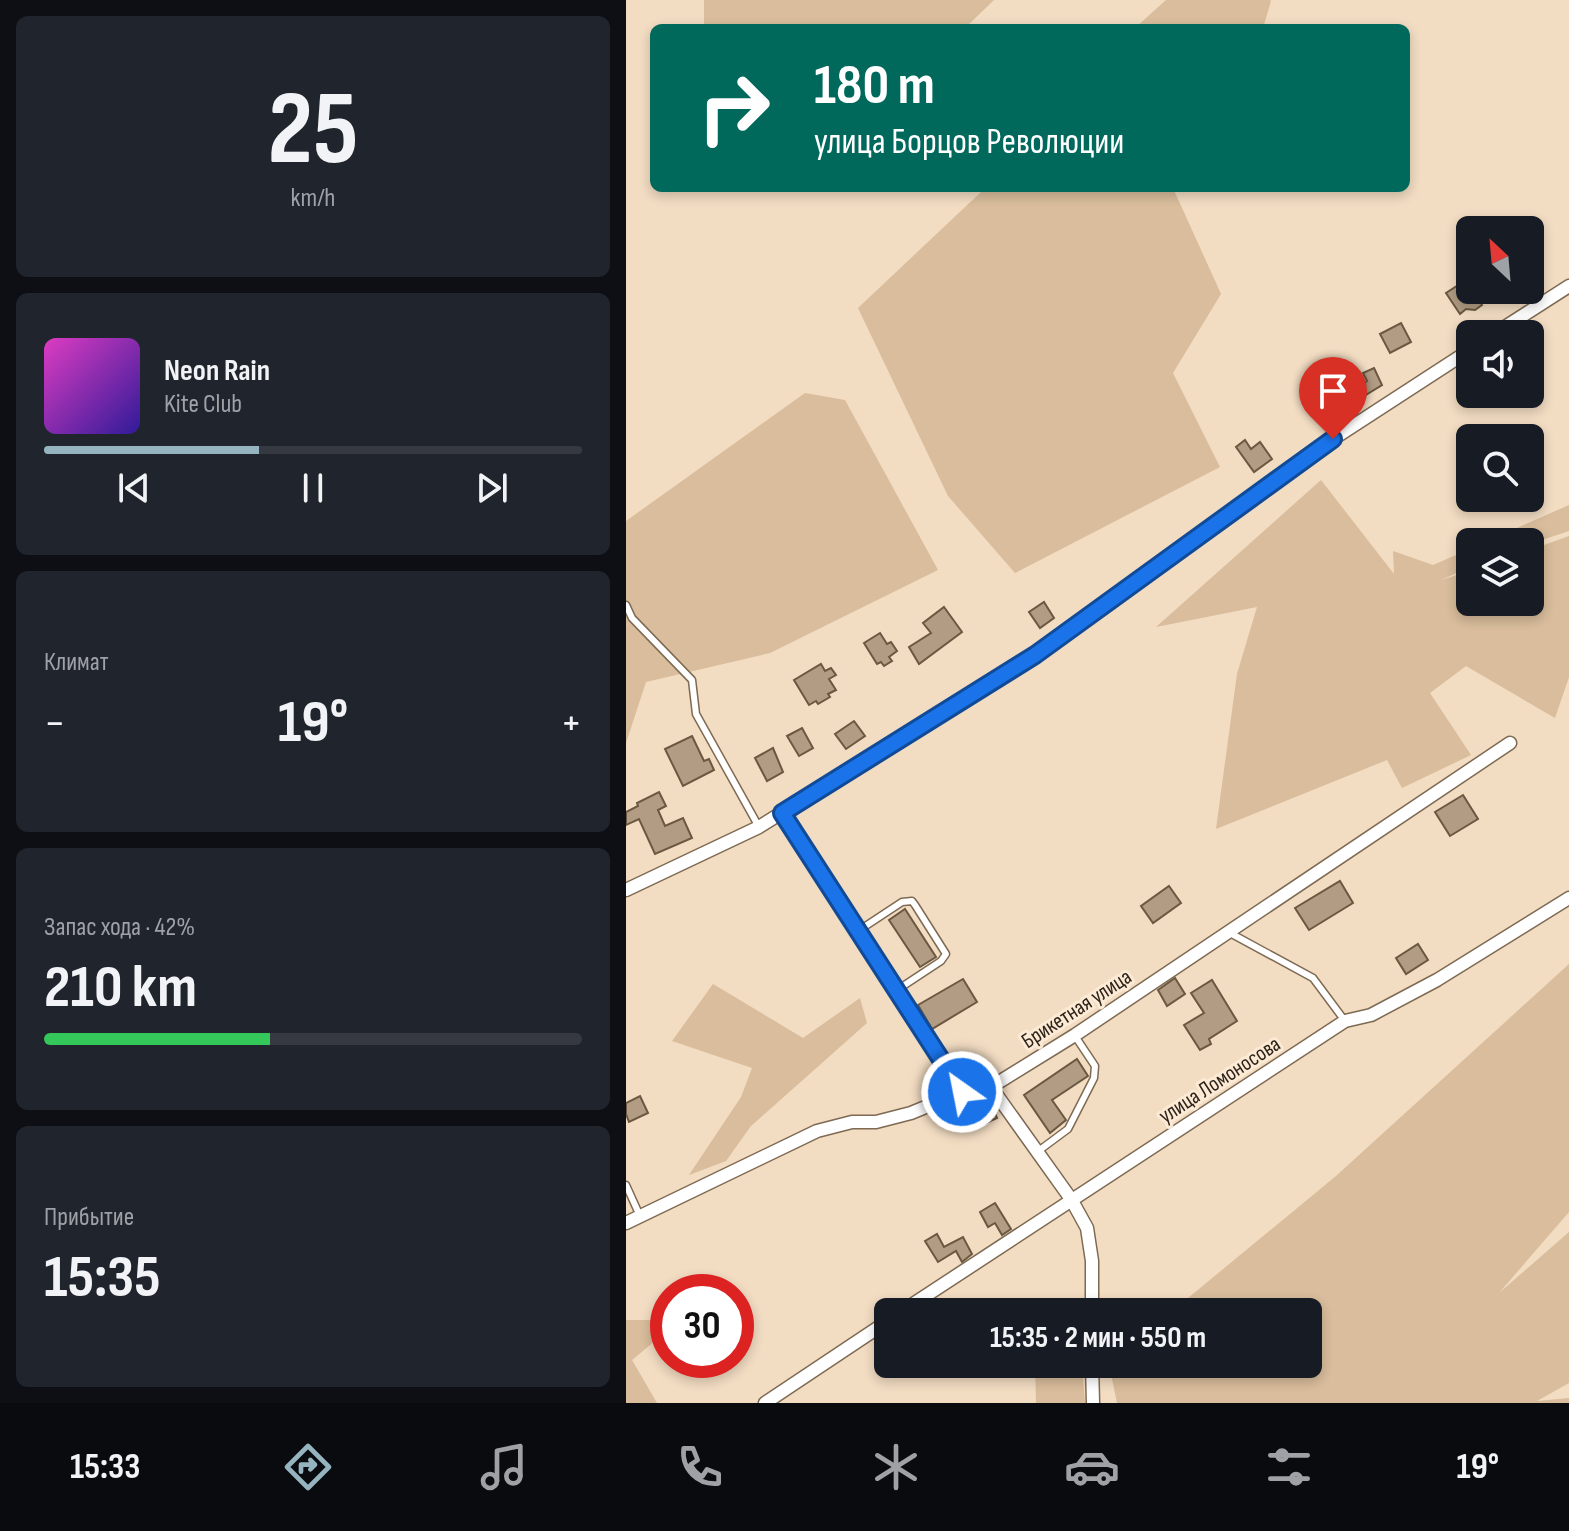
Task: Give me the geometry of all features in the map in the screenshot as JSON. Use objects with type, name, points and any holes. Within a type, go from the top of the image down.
[{"type":"street","points":[[1516,320],[1569,286]]},
{"type":"street","points":[[626,890],[759,827],[1035,655],[1333,439],[1456,359]]},
{"type":"street","name":"Брикетная улица","points":[[626,1223],[817,1131],[852,1122],[876,1122],[911,1113],[962,1092],[991,1087],[1075,1035],[1510,743]]},
{"type":"street","points":[[782,813],[962,1092]]},
{"type":"street","name":"улица Ломоносова","points":[[922,1298],[1345,1021],[1371,1015],[1437,980],[1569,898]]},
{"type":"street","points":[[991,1087],[1071,1199],[1087,1228],[1092,1261],[1092,1298]]},
{"type":"street","points":[[765,1403],[874,1330]]},
{"type":"street","points":[[1092,1378],[1093,1403]]},
{"type":"lane","points":[[626,605],[632,618],[692,680],[696,714],[759,827]]},
{"type":"lane","points":[[858,931],[907,900],[915,905],[937,938],[946,957],[897,991]]},
{"type":"lane","points":[[1228,932],[1313,978],[1345,1021]]},
{"type":"lane","points":[[1037,1152],[1068,1129],[1094,1078],[1095,1066],[1075,1035]]},
{"type":"lane","points":[[626,1185],[640,1216]]},
{"type":"shaded area","points":[[704,0],[994,0],[969,24],[704,24]]},
{"type":"shaded area","points":[[1166,0],[1271,1],[1264,24],[1139,24]]},
{"type":"shaded area","points":[[981,192],[1175,192],[1221,294],[1173,373],[1220,467],[1015,573],[948,496],[858,308]]},
{"type":"shaded area","points":[[805,393],[845,400],[938,570],[770,653],[646,682],[626,743],[626,521]]},
{"type":"shaded area","points":[[1321,480],[1394,574],[1393,551],[1433,565],[1456,555],[1456,573],[1441,580],[1456,575],[1456,616],[1544,616],[1544,545],[1569,536],[1569,677],[1555,718],[1466,666],[1430,693],[1471,755],[1402,788],[1387,760],[1216,829],[1237,674],[1257,607],[1156,627]]},
{"type":"shaded area","points":[[1569,505],[1569,531],[1544,539],[1544,528],[1517,528]]},
{"type":"shaded area","points":[[1569,964],[1569,1212],[1499,1293],[1569,1232],[1569,1383],[1537,1401],[1569,1398],[1569,1403],[1117,1403],[1112,1378],[1322,1378],[1322,1298],[1188,1298],[1336,1176]]},
{"type":"shaded area","points":[[713,984],[803,1038],[860,998],[867,1023],[751,1126],[726,1161],[689,1175],[741,1097],[752,1068],[672,1041]]},
{"type":"shaded area","points":[[626,1320],[650,1320],[650,1345],[632,1360],[657,1403],[626,1403]]},
{"type":"shaded area","points":[[1035,1378],[1083,1378],[1085,1403],[1036,1403]]},
{"type":"building","points":[[1456,286],[1456,304],[1482,305],[1460,314],[1446,293]]},
{"type":"building","points":[[1401,323],[1411,342],[1390,353],[1380,334]]},
{"type":"building","points":[[1374,368],[1382,385],[1356,401],[1350,393],[1367,381],[1363,373]]},
{"type":"building","points":[[1245,440],[1251,449],[1260,442],[1272,459],[1254,472],[1236,447]]},
{"type":"building","points":[[1044,602],[1054,618],[1040,628],[1029,612]]},
{"type":"building","points":[[944,607],[962,632],[919,664],[909,647],[931,633],[923,623]]},
{"type":"building","points":[[880,633],[887,644],[891,642],[897,651],[889,657],[892,661],[884,666],[881,662],[877,664],[864,643]]},
{"type":"building","points":[[821,664],[825,671],[831,668],[836,675],[829,679],[836,690],[818,704],[816,701],[809,705],[794,680]]},
{"type":"building","points":[[854,721],[865,736],[846,749],[835,734]]},
{"type":"building","points":[[802,728],[813,748],[799,756],[787,736]]},
{"type":"building","points":[[692,736],[704,761],[709,759],[714,770],[683,786],[665,749]]},
{"type":"building","points":[[773,748],[783,772],[767,781],[755,758]]},
{"type":"building","points":[[659,792],[666,806],[658,810],[665,826],[683,818],[692,838],[655,854],[639,819],[626,825],[626,812]]},
{"type":"building","points":[[1463,795],[1478,819],[1450,836],[1435,812]]},
{"type":"building","points":[[1340,881],[1353,903],[1309,930],[1295,908]]},
{"type":"building","points":[[1169,886],[1181,903],[1153,923],[1141,906]]},
{"type":"building","points":[[905,909],[936,957],[920,967],[889,920]]},
{"type":"building","points":[[1418,944],[1428,960],[1406,974],[1396,958]]},
{"type":"building","points":[[1175,978],[1185,994],[1167,1006],[1158,990]]},
{"type":"building","points":[[963,979],[977,1002],[932,1029],[918,1005]]},
{"type":"building","points":[[1212,980],[1237,1021],[1209,1039],[1211,1044],[1200,1050],[1184,1025],[1204,1013],[1191,993]]},
{"type":"building","points":[[1077,1059],[1088,1076],[1052,1100],[1066,1120],[1050,1133],[1024,1095]]},
{"type":"building","points":[[640,1096],[648,1113],[629,1122],[626,1103]]},
{"type":"building","points":[[992,1107],[997,1118],[971,1130],[966,1118]]},
{"type":"building","points":[[995,1203],[1011,1229],[1002,1235],[995,1223],[988,1227],[980,1212]]},
{"type":"building","points":[[937,1234],[944,1247],[963,1237],[972,1254],[962,1262],[956,1251],[938,1262],[925,1241]]},
{"type":"route","points":[[962,1092],[782,813],[1035,655],[1333,439]]}]
